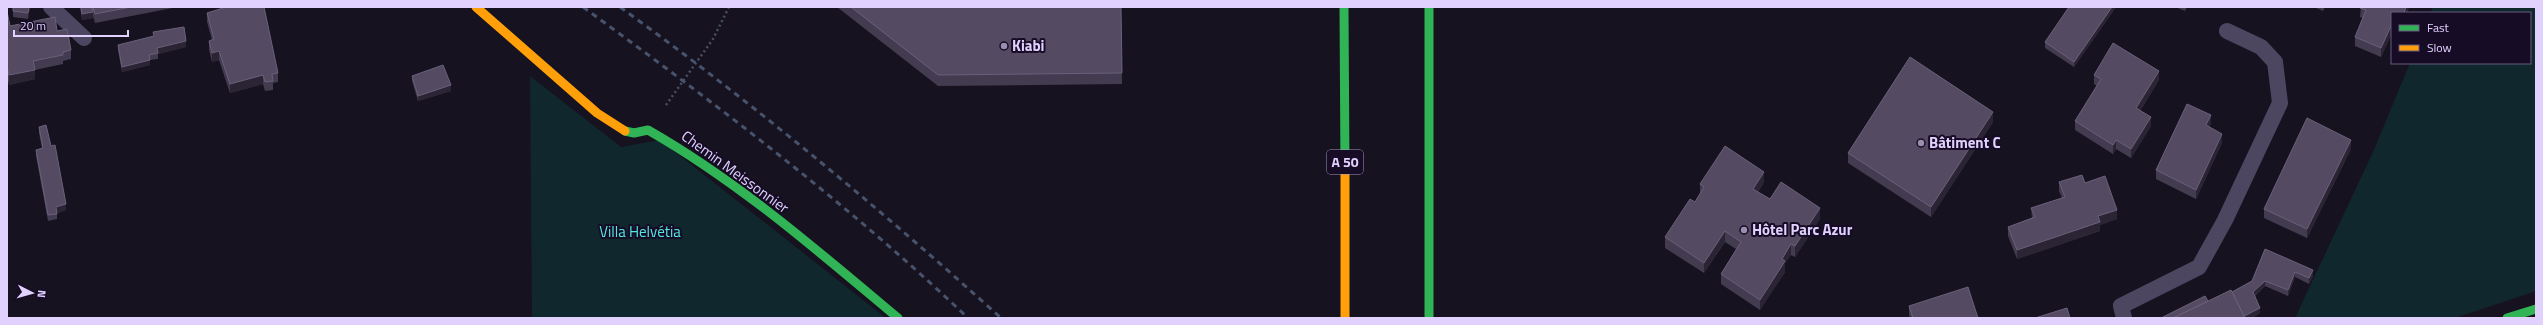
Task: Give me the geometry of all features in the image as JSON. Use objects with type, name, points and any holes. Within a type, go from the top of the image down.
[{"type":"main road","points":[[476,7],[597,113],[622,131],[634,132],[648,130]]},
{"type":"main road","name":"A 50","points":[[1344,7],[1345,318]]},
{"type":"main road","points":[[1429,7],[1429,318]]},
{"type":"main road","name":"Chemin Meissonnier","points":[[648,130],[695,157],[806,241],[898,318]]},
{"type":"main road","points":[[2507,318],[2536,308]]},
{"type":"lane","points":[[51,7],[84,38]]},
{"type":"lane","points":[[2124,318],[2121,306],[2199,267],[2225,220],[2280,103],[2275,62],[2261,47],[2227,31]]},
{"type":"path","points":[[648,130],[713,39],[728,7]]},
{"type":"green space","points":[[2433,7],[2536,7],[2536,291],[2455,318],[2295,318],[2373,152],[2410,64],[2531,64],[2531,12],[2430,12]]},
{"type":"green space","name":"Villa Helvétia","points":[[530,76],[621,147],[660,140],[886,318],[532,318]]},
{"type":"building","points":[[13,7],[29,7],[28,13],[13,11]]},
{"type":"building","points":[[81,7],[92,7],[93,12],[82,14]]},
{"type":"building","points":[[93,7],[131,7],[95,14]]},
{"type":"building","points":[[226,7],[264,7],[278,73],[272,74],[273,81],[265,82],[263,75],[230,84],[219,51],[212,53],[209,41],[214,39],[207,13]]},
{"type":"building","name":"Kiabi","points":[[851,7],[1121,7],[1122,73],[938,75]]},
{"type":"building","points":[[2069,7],[2112,7],[2074,62],[2045,42]]},
{"type":"building","points":[[2406,7],[2404,12],[2391,12],[2391,26],[2381,48],[2355,37],[2366,10],[2360,8]]},
{"type":"building","points":[[7,11],[10,26],[55,17],[57,31],[67,29],[71,50],[63,52],[63,55],[33,61],[35,70],[9,75],[7,67]]},
{"type":"building","points":[[184,27],[186,41],[157,48],[158,53],[149,55],[150,60],[122,67],[118,45],[154,36],[153,32]]},
{"type":"building","points":[[2113,43],[2159,71],[2136,108],[2151,117],[2131,149],[2116,140],[2113,145],[2075,121],[2101,79],[2094,75]]},
{"type":"building","name":"Bâtiment C","points":[[1910,57],[1993,112],[1931,207],[1848,153]]},
{"type":"building","points":[[443,65],[451,85],[418,96],[412,76]]},
{"type":"building","points":[[2187,104],[2211,115],[2206,125],[2222,134],[2196,190],[2156,170]]},
{"type":"building","points":[[2307,118],[2351,140],[2307,229],[2264,209]]},
{"type":"building","points":[[46,125],[51,146],[55,145],[66,204],[56,207],[57,214],[48,215],[36,150],[43,148],[39,127]]},
{"type":"building","name":"Hôtel Parc Azur","points":[[1725,146],[1764,172],[1753,189],[1770,199],[1781,182],[1820,208],[1795,246],[1791,244],[1782,259],[1785,261],[1760,300],[1721,274],[1741,242],[1725,231],[1704,263],[1665,237],[1690,199],[1695,202],[1704,187],[1700,184]]},
{"type":"building","points":[[2082,175],[2085,183],[2105,176],[2117,210],[2098,216],[2100,222],[2017,250],[2008,227],[2035,217],[2031,208],[2065,197],[2059,182]]},
{"type":"building","points":[[2265,249],[2313,270],[2309,278],[2295,272],[2288,290],[2265,281],[2253,292],[2260,308],[2244,316],[2232,292],[2252,281]]},
{"type":"building","points":[[1968,287],[1978,318],[1913,318],[1909,306]]},
{"type":"building","points":[[2231,290],[2245,318],[2173,318]]},
{"type":"building","points":[[2205,296],[2208,301],[2173,318],[2161,318]]},
{"type":"building","points":[[2067,308],[2070,318],[2035,318]]},
{"type":"railway","points":[[583,7],[732,118],[829,195],[968,318]]},
{"type":"railway","points":[[620,7],[670,43],[815,157],[909,236],[1001,318]]},
{"type":"traffic: fast","points":[[1344,7],[1345,173]]},
{"type":"traffic: fast","points":[[1429,7],[1429,318]]},
{"type":"traffic: fast","points":[[625,131],[634,133],[648,130],[682,150],[777,218],[898,318]]},
{"type":"traffic: fast","points":[[2507,318],[2536,309]]},
{"type":"traffic: slow","points":[[476,7],[597,113],[625,131]]},
{"type":"traffic: slow","points":[[1345,173],[1345,318]]},
{"type":"place","name":"Kiabi","points":[[1004,46]]},
{"type":"place","name":"Bâtiment C","points":[[1921,143]]},
{"type":"place","name":"Hôtel Parc Azur","points":[[1744,230]]}]
